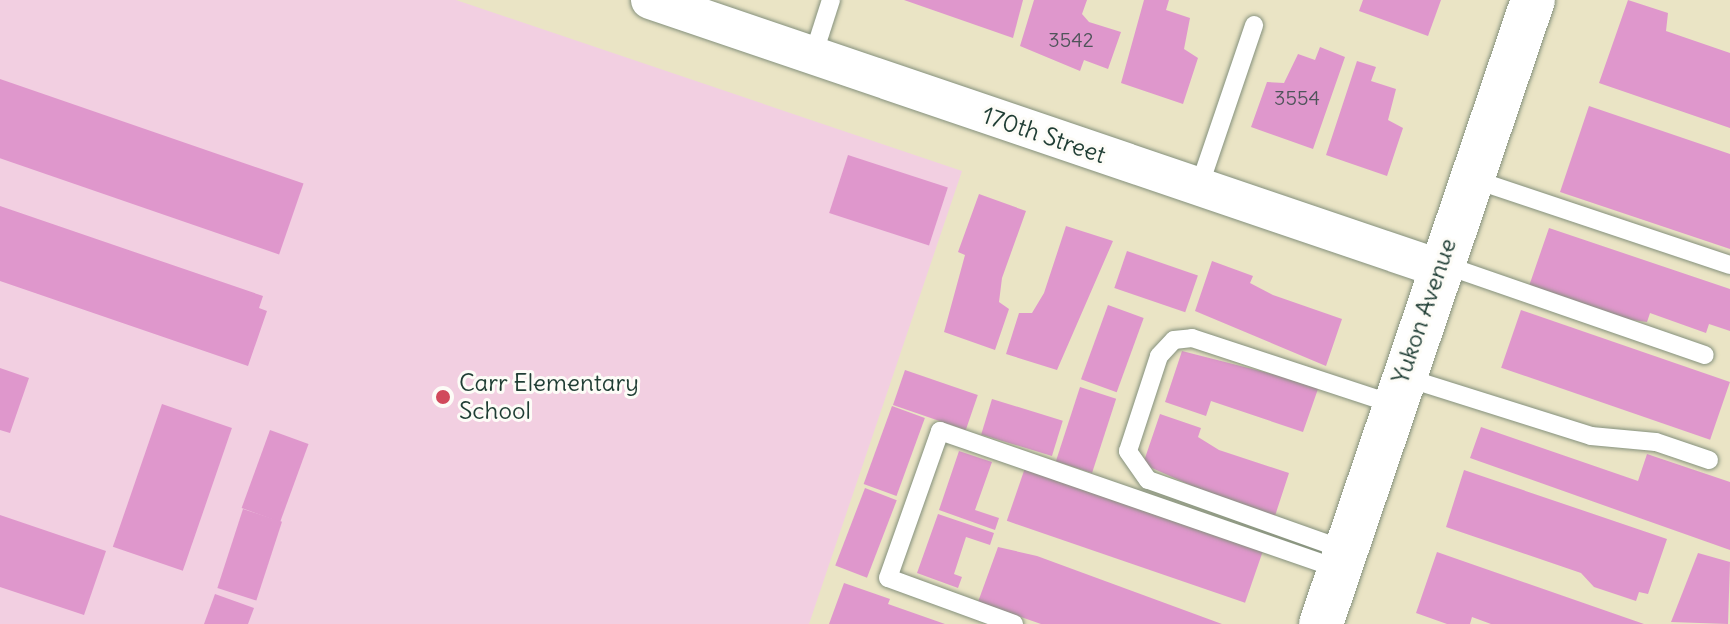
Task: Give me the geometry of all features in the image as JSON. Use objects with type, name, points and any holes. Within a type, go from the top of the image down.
[{"type":"street","name":"170th Street","points":[[650,0],[1199,187],[1439,265]]},
{"type":"street","name":"Yukon Avenue","points":[[1321,624],[1439,265],[1533,0]]},
{"type":"lane","points":[[813,56],[831,0]]},
{"type":"lane","points":[[1199,187],[1254,25]]},
{"type":"lane","points":[[1470,178],[1730,265]]},
{"type":"lane","points":[[1439,265],[1705,355]]},
{"type":"lane","points":[[1342,559],[1148,480],[1128,451],[1159,356],[1174,340],[1192,338],[1591,436],[1656,442],[1709,460]]},
{"type":"lane","points":[[1014,624],[888,578],[940,431],[1342,559]]},
{"type":"shaded area","name":"Carr Elementary School","points":[[0,0],[456,0],[962,171],[809,624],[0,624]]},
{"type":"building","points":[[904,0],[1023,0],[1013,38]]},
{"type":"building","points":[[1034,0],[1087,0],[1082,14],[1089,22],[1121,32],[1108,69],[1084,60],[1080,71],[1020,46]]},
{"type":"building","points":[[1144,0],[1169,0],[1166,10],[1190,18],[1184,49],[1198,58],[1183,104],[1121,83]]},
{"type":"building","points":[[1363,0],[1441,0],[1428,36],[1359,11]]},
{"type":"building","points":[[1628,0],[1668,13],[1666,31],[1730,53],[1730,128],[1599,83]]},
{"type":"building","points":[[1320,47],[1345,57],[1313,149],[1251,127],[1267,82],[1284,83],[1298,54],[1315,60]]},
{"type":"building","points":[[1357,61],[1376,67],[1371,81],[1396,89],[1388,120],[1403,128],[1387,176],[1326,155]]},
{"type":"building","points":[[0,79],[304,184],[279,254],[0,158]]},
{"type":"building","points":[[1589,106],[1730,154],[1730,249],[1560,192]]},
{"type":"building","points":[[848,155],[948,187],[929,245],[829,213]]},
{"type":"building","points":[[979,194],[1026,211],[1002,278],[999,302],[1009,309],[995,350],[944,332],[965,255],[958,252]]},
{"type":"building","points":[[0,206],[263,296],[259,308],[267,311],[248,366],[0,281]]},
{"type":"building","points":[[1066,226],[1113,241],[1057,370],[1006,354],[1019,313],[1032,313],[1044,293]]},
{"type":"building","points":[[1549,228],[1730,289],[1730,331],[1709,324],[1706,333],[1650,313],[1647,322],[1618,318],[1528,289]]},
{"type":"building","points":[[1127,251],[1198,275],[1185,312],[1114,288]]},
{"type":"building","points":[[1212,261],[1253,276],[1250,283],[1273,295],[1342,319],[1326,366],[1195,311]]},
{"type":"building","points":[[1108,305],[1144,318],[1117,392],[1081,379]]},
{"type":"building","points":[[1521,310],[1730,382],[1710,440],[1501,368]]},
{"type":"building","points":[[1182,351],[1319,386],[1303,432],[1211,401],[1206,416],[1165,402]]},
{"type":"building","points":[[0,368],[29,378],[10,433],[0,430]]},
{"type":"building","points":[[905,370],[978,395],[966,430],[893,405]]},
{"type":"building","points":[[1080,387],[1116,399],[1092,473],[1056,461]]},
{"type":"building","points":[[992,399],[1063,421],[1052,456],[981,434]]},
{"type":"building","points":[[162,404],[232,428],[183,571],[113,547]]},
{"type":"building","points":[[892,406],[925,418],[897,496],[864,484]]},
{"type":"building","points":[[1160,414],[1201,428],[1198,437],[1219,450],[1289,473],[1273,522],[1143,464]]},
{"type":"building","points":[[1481,427],[1638,481],[1647,454],[1730,482],[1730,550],[1470,458]]},
{"type":"building","points":[[270,430],[309,444],[280,522],[242,508]]},
{"type":"building","points":[[959,451],[992,462],[975,510],[999,518],[995,530],[939,510]]},
{"type":"building","points":[[1026,465],[1264,547],[1245,603],[1007,521]]},
{"type":"building","points":[[1464,470],[1667,539],[1648,594],[1639,592],[1636,601],[1594,587],[1581,573],[1446,527]]},
{"type":"building","points":[[865,488],[897,500],[867,578],[835,565]]},
{"type":"building","points":[[243,509],[282,522],[256,601],[217,588]]},
{"type":"building","points":[[938,514],[994,533],[990,545],[966,537],[954,574],[962,577],[958,588],[917,573]]},
{"type":"building","points":[[0,515],[106,551],[84,615],[0,587]]},
{"type":"building","points":[[998,547],[1037,556],[1222,624],[1041,624],[978,602]]},
{"type":"building","points":[[1437,552],[1644,624],[1491,624],[1472,617],[1470,624],[1447,624],[1416,613]]},
{"type":"building","points":[[1698,553],[1730,562],[1728,624],[1671,622]]},
{"type":"building","points":[[844,583],[890,599],[888,604],[945,624],[829,624]]},
{"type":"building","points":[[215,594],[254,608],[248,624],[204,624]]},
{"type":"place","name":"Carr Elementary School","points":[[443,397]]}]
